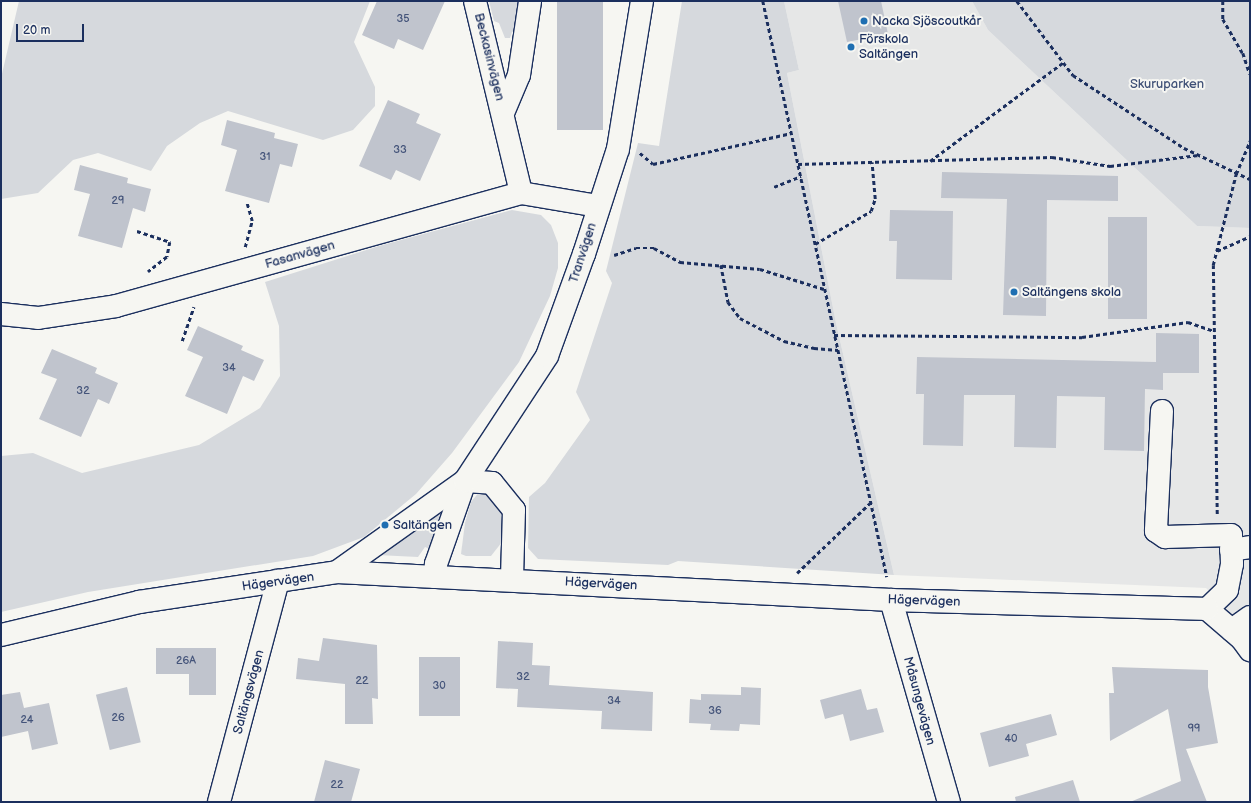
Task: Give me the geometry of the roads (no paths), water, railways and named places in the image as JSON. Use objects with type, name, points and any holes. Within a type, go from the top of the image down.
[{"type":"street","name":"Beckasinvägen","points":[[474,1],[503,113],[521,193]]},
{"type":"street","name":"Beckasinvägen","points":[[503,113],[519,75],[530,1]]},
{"type":"street","name":"Tranvägen","points":[[435,577],[436,564],[465,481],[547,356],[618,149],[642,1]]},
{"type":"street","name":"Fasanvägen","points":[[1,314],[38,318],[135,301],[521,193],[598,206]]},
{"type":"street","points":[[1162,411],[1156,531],[1165,537],[1233,544],[1227,590],[1206,609],[1232,630],[1250,650]]},
{"type":"street","name":"Tranvägen","points":[[337,572],[465,481]]},
{"type":"street","points":[[465,481],[492,483],[514,510],[512,579]]},
{"type":"street","name":"Hägervägen","points":[[1,635],[139,602],[337,572],[435,577],[889,591],[1206,609]]},
{"type":"street","name":"Saltängsvägen","points":[[219,802],[278,581]]},
{"type":"street","name":"Måsungevägen","points":[[889,591],[949,802]]},
{"type":"street","points":[[1232,630],[1250,617]]},
{"type":"place","name":"Nacka Sjöscoutkår","points":[[864,21]]},
{"type":"place","name":"Förskola Saltängen","points":[[851,47]]},
{"type":"place","name":"Saltängens skola","points":[[1014,292]]},
{"type":"place","name":"Saltängen","points":[[385,525]]},
{"type":"park label","name":"Skuruparken","points":[[1167,84]]}]
